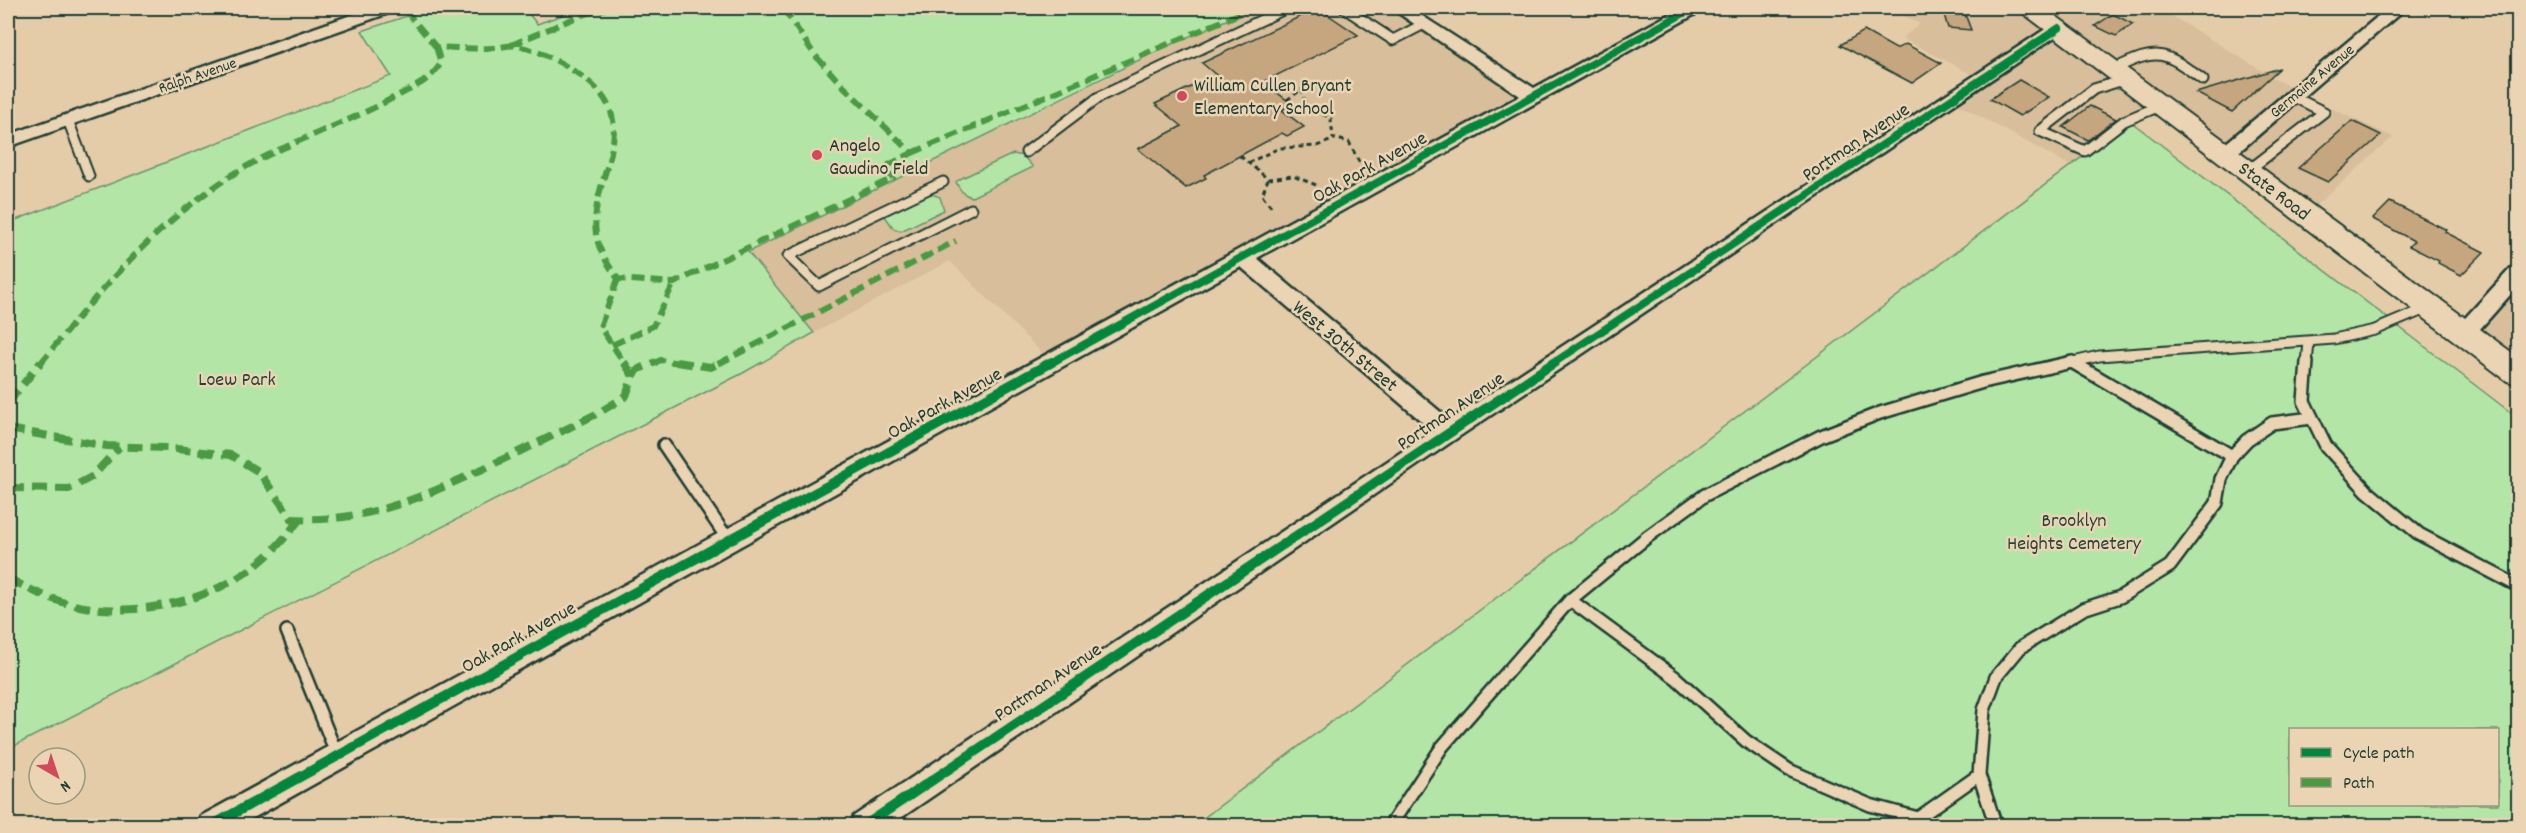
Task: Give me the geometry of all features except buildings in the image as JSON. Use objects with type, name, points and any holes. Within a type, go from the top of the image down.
[{"type":"main road","name":"State Road","points":[[2035,9],[2518,373]]},
{"type":"street","name":"Ralph Avenue","points":[[8,141],[386,8]]},
{"type":"street","points":[[1399,8],[1533,96]]},
{"type":"street","name":"Oak Park Avenue","points":[[212,825],[1693,8]]},
{"type":"street","name":"Germaine Avenue","points":[[2226,153],[2398,8]]},
{"type":"street","name":"Portman Avenue","points":[[864,825],[1449,432],[2059,28]]},
{"type":"street","name":"West 30th Street","points":[[1243,257],[1449,432]]},
{"type":"street","points":[[2464,333],[2518,273]]},
{"type":"lane","points":[[1026,152],[1099,97],[1287,8]]},
{"type":"lane","points":[[1344,8],[1393,40],[1424,24]]},
{"type":"lane","points":[[2162,105],[2124,121],[2085,151],[2040,131],[2094,89],[2121,74],[2144,54],[2156,52],[2168,55],[2203,80]]},
{"type":"lane","points":[[2249,170],[2324,112],[2292,96]]},
{"type":"lane","points":[[68,120],[89,176]]},
{"type":"lane","points":[[943,182],[788,256],[819,286],[971,209]]},
{"type":"lane","points":[[1390,825],[1442,747],[1570,600],[1647,537],[1706,495],[1779,456],[1821,436],[1983,381],[2099,356],[2167,350],[2221,349],[2334,339],[2374,330],[2430,307]]},
{"type":"lane","points":[[2309,342],[2304,401],[2326,446],[2367,491],[2420,534],[2518,586]]},
{"type":"lane","points":[[2072,362],[2232,456]]},
{"type":"lane","points":[[1996,825],[1979,775],[1984,710],[1996,677],[2020,648],[2083,609],[2120,597],[2170,566],[2217,503],[2221,479],[2232,456],[2247,440],[2272,423],[2312,418]]},
{"type":"lane","points":[[664,445],[729,541]]},
{"type":"lane","points":[[1570,600],[1676,678],[1746,741],[1788,770],[1870,805],[1918,818],[1931,825]]},
{"type":"lane","points":[[287,631],[337,755]]},
{"type":"lane","points":[[1918,818],[1979,775]]},
{"type":"path","points":[[1287,100],[1302,89],[1305,104],[1331,119],[1335,139]]},
{"type":"path","points":[[1248,163],[1279,148],[1317,146],[1335,139],[1348,142],[1359,162]]},
{"type":"path","points":[[1240,156],[1268,178],[1291,175],[1316,185]]},
{"type":"path","points":[[1268,178],[1261,196],[1262,200],[1272,209]]},
{"type":"shaded area","points":[[1250,8],[1399,8],[1533,96],[1052,363],[950,261],[814,333],[748,252]]},
{"type":"shaded area","points":[[1889,8],[2159,8],[2297,92],[2393,137],[2306,214],[2169,111],[2130,121],[2071,166],[1950,100],[1981,79],[1902,38],[1920,24]]},
{"type":"shaded area","points":[[2518,273],[2518,373],[2464,333]]},
{"type":"green space","name":"Loew Park","points":[[431,8],[524,8],[537,24],[582,8],[1253,8],[1170,45],[748,252],[814,333],[743,373],[8,749],[8,223],[391,76],[362,31]]},
{"type":"green space","name":"Brooklyn Heights Cemetery","points":[[2130,121],[2518,418],[2518,825],[1193,826]]},
{"type":"green space","points":[[1013,154],[1023,156],[1033,167],[972,197],[964,193],[956,182],[962,178]]},
{"type":"green space","points":[[928,193],[940,197],[944,210],[901,231],[894,229],[885,216],[887,212]]},
{"type":"marked path","points":[[511,45],[582,15],[607,8]]},
{"type":"marked path","points":[[405,10],[436,47],[515,46],[529,49],[569,67],[602,94],[609,104],[614,133],[596,216],[599,246],[618,279],[674,283],[893,178],[883,168],[912,153],[840,83],[814,54],[783,8]]},
{"type":"marked path","points":[[912,153],[1253,8]]},
{"type":"marked path","points":[[8,403],[108,282],[163,227],[193,201],[252,164],[361,115],[433,76],[441,63],[436,47]]},
{"type":"marked path","points":[[8,429],[107,446],[167,448],[231,455],[259,472],[292,519],[346,518],[372,513],[398,506],[448,486],[615,405],[626,396],[633,376],[639,369],[661,360],[711,367],[956,241]]},
{"type":"marked path","points":[[618,279],[600,327],[633,376]]},
{"type":"marked path","points":[[612,345],[653,326],[674,283]]},
{"type":"marked path","points":[[8,488],[69,489],[93,476],[119,447]]},
{"type":"marked path","points":[[8,578],[35,593],[64,603],[96,608],[128,609],[159,605],[191,598],[220,587],[247,572],[269,554],[299,520]]},
{"type":"cycle path","points":[[211,826],[1693,8]]},
{"type":"cycle path","points":[[864,826],[1449,432],[2059,28]]},
{"type":"place","name":"William Cullen Bryant Elementary School","points":[[1182,96]]},
{"type":"place","name":"Angelo Gaudino Field","points":[[817,155]]}]
